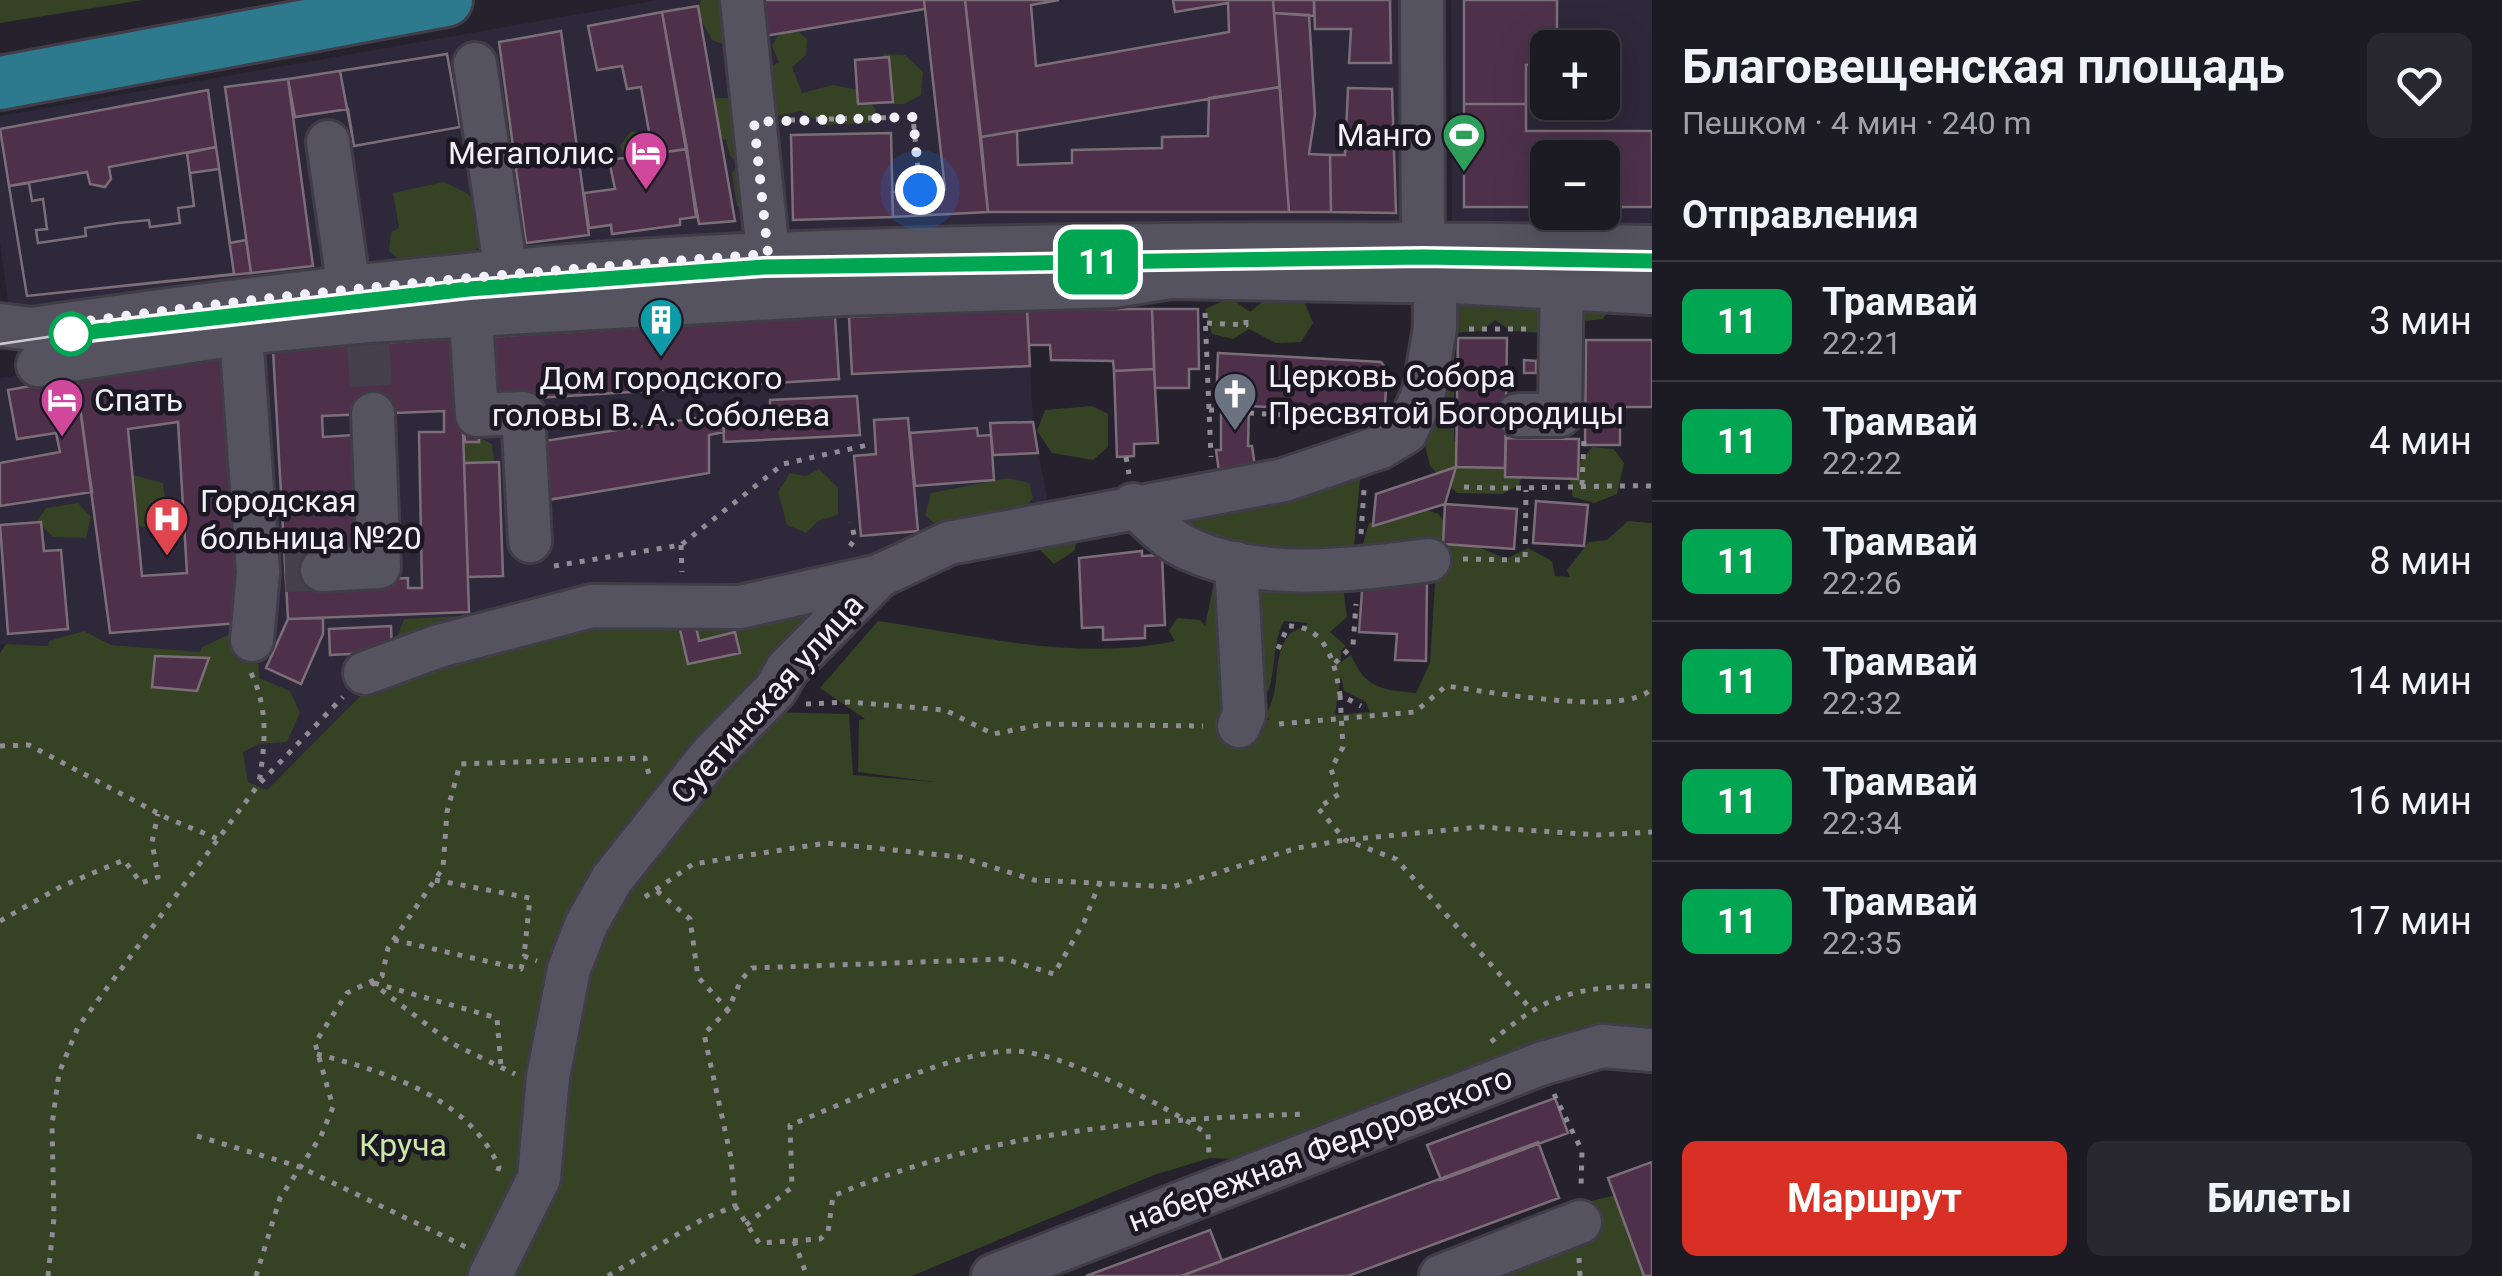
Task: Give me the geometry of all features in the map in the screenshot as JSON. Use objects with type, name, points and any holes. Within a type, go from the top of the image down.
[{"type":"main road","points":[[0,84],[446,0]]},
{"type":"street","points":[[742,0],[768,254]]},
{"type":"street","name":"Суетинская улица","points":[[481,1264],[539,1178],[548,1077],[569,970],[612,879],[710,754],[878,576],[949,542],[1284,480],[1394,440],[1406,432],[1424,392],[1435,328],[1426,260],[1422,0]]},
{"type":"street","points":[[474,64],[481,288],[477,415],[523,413],[537,554]]},
{"type":"street","points":[[328,142],[362,310]]},
{"type":"street","points":[[1518,416],[1560,415],[1562,246]]},
{"type":"street","points":[[481,288],[844,294],[1114,286],[1171,277],[1426,260],[1562,246],[1652,247]]},
{"type":"street","points":[[0,325],[32,329],[362,310],[481,288],[768,254],[1426,260],[1562,310],[1652,294]]},
{"type":"street","points":[[38,365],[240,317]]},
{"type":"street","points":[[240,317],[288,571],[252,640]]},
{"type":"street","points":[[288,571],[380,567],[373,414]]},
{"type":"street","points":[[1133,506],[1181,545],[1236,562],[1358,569],[1442,560]]},
{"type":"street","points":[[1236,562],[1244,714],[1239,726]]},
{"type":"street","points":[[365,673],[439,646],[592,606],[740,607],[878,576]]},
{"type":"street","name":"набережная Федоровского","points":[[993,1276],[1540,1064],[1602,1046],[1652,1050]]},
{"type":"street","points":[[1441,1276],[1580,1222]]},
{"type":"path","points":[[754,122],[913,117],[920,190]]},
{"type":"path","points":[[1205,300],[1212,470]]},
{"type":"path","points":[[1435,328],[1562,310]]},
{"type":"path","points":[[1206,324],[1246,324]]},
{"type":"path","points":[[1208,410],[1221,410]]},
{"type":"path","points":[[1249,412],[1361,419]]},
{"type":"path","points":[[1582,438],[1586,440],[1582,485]]},
{"type":"path","points":[[537,554],[681,545],[783,464],[868,445]]},
{"type":"path","points":[[1464,487],[1526,490],[1582,485],[1652,486]]},
{"type":"path","points":[[1442,560],[1525,560],[1526,490]]},
{"type":"path","points":[[1277,657],[1280,638],[1288,626],[1305,626],[1318,636],[1335,663],[1343,747],[1331,769],[1340,794],[1318,808],[1345,840],[1396,859],[1530,1008]]},
{"type":"path","points":[[252,640],[252,674],[263,694],[266,740],[259,784]]},
{"type":"path","points":[[48,1276],[54,1218],[52,1124],[59,1073],[78,1027],[259,784],[365,673]]},
{"type":"path","points":[[1340,694],[1361,706]]},
{"type":"path","points":[[0,746],[30,745],[158,814],[218,840]]},
{"type":"path","points":[[256,1276],[280,1198],[321,1136],[333,1107],[315,1043],[347,993],[382,976],[394,940],[444,868],[447,812],[460,764],[645,758],[650,777]]},
{"type":"path","points":[[0,921],[62,886],[124,860],[140,884],[158,877],[152,842],[158,814]]},
{"type":"path","points":[[588,923],[657,891],[694,864],[826,843],[960,857],[1034,880],[1172,887],[1297,848],[1345,840],[1480,827],[1598,835],[1652,832]]},
{"type":"path","points":[[394,940],[521,969],[530,898],[435,880]]},
{"type":"path","points":[[1100,882],[1084,922],[1054,974],[1005,960],[752,968],[740,980],[728,1010],[704,1034],[731,1158],[736,1206],[760,1243],[820,1239],[828,1232],[833,1196],[894,1170],[1014,1139],[1183,1118],[1308,1114]]},
{"type":"path","points":[[657,891],[690,920],[698,976],[728,1010]]},
{"type":"path","points":[[524,956],[553,966]]},
{"type":"path","points":[[371,982],[450,1043],[501,1068],[533,1078]]},
{"type":"path","points":[[371,982],[497,1018],[501,1068]]},
{"type":"path","points":[[1488,1044],[1530,1008],[1566,993],[1652,986]]},
{"type":"path","points":[[746,1225],[792,1187],[790,1125],[948,1064],[1011,1051],[1050,1056],[1183,1118],[1208,1134],[1209,1164]]},
{"type":"path","points":[[318,1054],[363,1066],[454,1108],[488,1143],[499,1167]]},
{"type":"path","points":[[1540,1064],[1582,1152],[1580,1276]]},
{"type":"path","points":[[197,1136],[300,1167],[451,1236],[481,1264]]},
{"type":"path","points":[[608,1276],[703,1219],[736,1206]]},
{"type":"path","points":[[794,1241],[807,1276]]},
{"type":"shaded area","points":[[658,0],[1403,0],[1403,218],[1393,223],[779,231],[13,311],[8,302],[0,243],[0,116]]},
{"type":"shaded area","points":[[1451,0],[1652,0],[1652,224],[1620,224],[1620,140],[1530,140],[1530,223],[1452,222]]},
{"type":"shaded area","points":[[1026,297],[1033,422],[1048,504],[920,537],[869,556],[830,601],[701,630],[374,682],[267,790],[248,782],[226,653],[0,644],[0,378],[254,337]]},
{"type":"green space","points":[[0,0],[143,0],[0,23]]},
{"type":"green space","points":[[701,0],[735,0],[739,30],[725,45],[712,40],[697,13]]},
{"type":"green space","points":[[795,29],[807,39],[806,55],[792,67],[802,93],[833,85],[863,91],[876,110],[869,123],[825,125],[801,111],[773,117],[766,69],[779,62],[772,46],[781,30]]},
{"type":"green space","points":[[884,54],[905,55],[923,72],[921,95],[904,104],[887,104],[874,75]]},
{"type":"green space","points":[[716,98],[733,98],[755,212],[737,206],[732,173],[739,164],[730,156],[726,140],[711,133],[709,110]]},
{"type":"green space","points":[[631,131],[653,134],[660,158],[627,165],[620,146]]},
{"type":"green space","points":[[444,182],[467,193],[482,211],[482,241],[471,259],[407,266],[389,251],[391,232],[399,228],[393,193]]},
{"type":"green space","points":[[1434,284],[1482,287],[1498,306],[1509,293],[1610,308],[1603,319],[1586,321],[1572,313],[1547,333],[1511,331],[1495,320],[1481,331],[1452,333]]},
{"type":"green space","points":[[1230,298],[1250,312],[1266,299],[1304,301],[1313,323],[1301,342],[1276,343],[1249,329],[1233,339],[1212,334],[1205,309]]},
{"type":"green space","points":[[1446,363],[1454,371],[1454,441],[1478,456],[1513,442],[1529,455],[1519,485],[1502,494],[1457,493],[1430,466],[1424,441],[1434,426],[1427,413]]},
{"type":"green space","points":[[1092,406],[1108,414],[1108,447],[1093,460],[1052,453],[1037,431],[1045,410]]},
{"type":"green space","points":[[470,433],[492,444],[494,460],[480,474],[458,468],[455,446]]},
{"type":"green space","points":[[1592,447],[1614,449],[1624,463],[1617,494],[1594,503],[1573,497],[1569,476]]},
{"type":"green space","points":[[1361,467],[1353,559],[1279,559],[1183,529],[1186,518]]},
{"type":"green space","points":[[819,469],[838,488],[838,515],[818,521],[806,533],[787,525],[778,492],[790,473],[806,476]]},
{"type":"green space","points":[[126,473],[163,483],[167,515],[151,529],[120,520]]},
{"type":"green space","points":[[1008,478],[1029,483],[1033,498],[1016,519],[944,532],[925,515],[931,493]]},
{"type":"green space","points":[[78,503],[91,517],[86,538],[53,537],[37,521],[46,508]]},
{"type":"green space","name":"Круча","points":[[1414,506],[1439,514],[1451,535],[1506,559],[1528,548],[1552,561],[1555,576],[1570,577],[1567,570],[1589,542],[1607,540],[1628,521],[1652,523],[1652,1035],[1589,1028],[1541,1040],[1479,1073],[1237,1159],[1210,1158],[1154,1175],[912,1276],[0,1276],[0,653],[6,644],[48,646],[49,641],[84,631],[111,645],[200,652],[202,647],[228,635],[258,650],[259,678],[290,691],[300,713],[287,742],[259,744],[243,752],[248,782],[267,790],[374,682],[598,617],[697,614],[702,630],[830,601],[763,712],[849,714],[853,775],[935,782],[858,772],[859,720],[865,719],[820,688],[878,621],[1064,648],[1138,647],[1175,641],[1169,631],[1177,618],[1200,620],[1205,626],[1213,587],[1223,582],[1238,718],[1269,720],[1266,713],[1274,694],[1283,645],[1290,634],[1308,623],[1284,621],[1262,703],[1255,576],[1342,580],[1347,617],[1330,632],[1346,646],[1341,650],[1341,662],[1351,655],[1369,681],[1416,693],[1430,663],[1436,568],[1362,547],[1369,523]],"holes":[[[1341,676],[1344,691],[1366,702],[1370,712],[1335,715]]]},
{"type":"green space","points":[[1079,533],[1074,551],[1054,564],[1033,543]]},
{"type":"green space","points":[[461,616],[475,625],[395,642],[404,619]]},
{"type":"green space","points":[[1652,1186],[1652,1276],[1464,1276],[1547,1212]]},
{"type":"building","points":[[753,0],[924,0],[925,9],[759,37]]},
{"type":"building","points":[[924,0],[965,0],[988,212],[893,217],[892,192],[945,189]]},
{"type":"building","points":[[965,0],[1059,0],[1031,5],[1036,66],[1229,32],[1228,3],[1175,12],[1173,0],[1273,0],[1280,87],[981,137]]},
{"type":"building","points":[[1273,0],[1314,0],[1314,16],[1274,13]]},
{"type":"building","points":[[1314,0],[1390,0],[1391,63],[1349,63],[1351,29],[1315,29]]},
{"type":"building","points":[[1464,0],[1557,0],[1557,30],[1530,30],[1526,104],[1464,104]]},
{"type":"building","points":[[698,6],[735,221],[699,224],[662,12]]},
{"type":"building","points":[[662,12],[687,149],[653,154],[641,87],[627,89],[622,66],[597,70],[588,26]]},
{"type":"building","points":[[1274,13],[1309,15],[1315,114],[1309,154],[1330,155],[1331,212],[1289,212]]},
{"type":"building","points":[[561,31],[589,235],[526,243],[499,42]]},
{"type":"building","points":[[447,54],[460,127],[354,146],[340,71]]},
{"type":"building","points":[[447,54],[460,127],[354,146],[348,109],[295,117],[288,79]]},
{"type":"building","points":[[889,57],[893,102],[858,104],[855,60]]},
{"type":"building","points":[[288,79],[313,266],[251,273],[225,87]]},
{"type":"building","points":[[1280,87],[1289,212],[988,212],[981,137],[1017,131],[1018,165],[1072,163],[1072,150],[1162,148],[1162,137],[1208,136],[1209,98]]},
{"type":"building","points":[[1348,88],[1392,89],[1396,213],[1331,212],[1330,155],[1345,155]]},
{"type":"building","points":[[208,90],[216,147],[109,167],[111,179],[105,187],[90,184],[87,172],[9,186],[0,129]]},
{"type":"building","points":[[1464,104],[1526,104],[1526,131],[1652,131],[1652,207],[1620,207],[1620,140],[1530,140],[1530,207],[1464,207]]},
{"type":"building","points":[[891,133],[893,217],[793,220],[791,135]]},
{"type":"building","points":[[216,147],[230,243],[246,240],[251,273],[27,296],[9,186],[29,183],[32,201],[43,199],[47,229],[36,230],[38,243],[86,236],[85,228],[118,223],[149,220],[150,227],[180,223],[178,208],[194,206],[187,153]]},
{"type":"building","name":"Мегаполис","points":[[687,149],[696,217],[680,219],[680,225],[612,234],[611,225],[589,228],[584,193],[615,189],[609,160]]},
{"type":"building","points":[[219,169],[234,274],[27,296],[9,186],[29,183],[32,201],[43,199],[47,229],[36,230],[38,243],[86,236],[85,228],[118,223],[149,220],[150,227],[180,223],[178,208],[194,206],[190,173]]},
{"type":"building","points":[[1027,309],[1152,309],[1154,369],[1114,371],[1113,361],[1051,360],[1050,345],[1029,345]]},
{"type":"building","points":[[1027,309],[1030,366],[852,374],[849,317]]},
{"type":"building","points":[[1152,309],[1198,309],[1199,369],[1189,369],[1189,388],[1155,388]]},
{"type":"building","name":"Дом городского головы В. А. Соболева","points":[[835,316],[839,379],[487,401],[484,337]]},
{"type":"building","points":[[460,338],[469,612],[288,619],[273,350]],"holes":[[[444,411],[444,432],[419,432],[422,588],[408,588],[408,578],[322,581],[357,557],[353,435],[323,437],[322,416]]]},
{"type":"building","points":[[1458,338],[1507,338],[1505,468],[1456,467]]},
{"type":"building","points":[[1586,340],[1652,340],[1652,407],[1620,407],[1620,445],[1585,445]]},
{"type":"building","name":"Церковь Собора Пресвятой Богородицы","points":[[1218,353],[1381,362],[1387,370],[1385,405],[1378,413],[1249,406],[1248,446],[1252,446],[1257,481],[1221,486],[1216,450],[1221,450],[1221,404],[1216,404]]},
{"type":"building","name":"Городская больница №20","points":[[221,354],[239,623],[110,633],[76,378]],"holes":[[[178,422],[187,573],[142,576],[128,429]]]},
{"type":"building","points":[[1524,360],[1536,361],[1536,373],[1524,373]]},
{"type":"building","points":[[1154,369],[1158,443],[1134,444],[1134,456],[1117,457],[1114,371]]},
{"type":"building","points":[[76,378],[92,492],[0,506],[0,463],[60,452],[56,433],[17,439],[8,390]]},
{"type":"building","points":[[857,396],[860,435],[724,442],[723,414],[770,411],[770,400]]},
{"type":"building","points":[[723,414],[724,432],[709,435],[709,473],[548,500],[544,441]]},
{"type":"building","points":[[908,418],[918,531],[861,536],[854,456],[876,454],[874,420]]},
{"type":"building","points":[[1033,422],[1038,453],[993,455],[990,423]]},
{"type":"building","points":[[464,428],[478,428],[479,442],[465,442]]},
{"type":"building","points":[[977,428],[978,436],[991,435],[994,480],[915,486],[910,433]]},
{"type":"building","points":[[1506,438],[1579,439],[1578,479],[1505,477]]},
{"type":"building","points":[[499,462],[503,576],[468,577],[464,463]]},
{"type":"building","points":[[1456,467],[1445,504],[1373,526],[1376,494]]},
{"type":"building","points":[[1536,501],[1588,505],[1584,546],[1533,543]]},
{"type":"building","points":[[1445,504],[1517,509],[1514,549],[1443,544]]},
{"type":"building","points":[[41,522],[44,551],[61,550],[68,629],[8,634],[0,525]]},
{"type":"building","points":[[1142,551],[1142,556],[1162,555],[1165,625],[1145,626],[1145,638],[1103,640],[1103,627],[1082,628],[1079,558]]},
{"type":"building","points":[[1363,578],[1427,582],[1426,661],[1395,660],[1397,634],[1359,632]]},
{"type":"building","points":[[323,618],[323,634],[301,684],[266,668],[288,619]]},
{"type":"building","points":[[695,621],[699,641],[735,632],[740,653],[688,664],[679,625]]},
{"type":"building","points":[[391,626],[392,652],[330,655],[329,629]]},
{"type":"building","points":[[155,656],[209,658],[197,691],[152,687]]},
{"type":"building","points":[[1555,1098],[1568,1133],[1441,1180],[1427,1145]]},
{"type":"building","points":[[1538,1142],[1559,1198],[1348,1276],[1181,1276]]},
{"type":"building","points":[[1652,1162],[1652,1276],[1644,1276],[1608,1178]]},
{"type":"building","points":[[1210,1230],[1222,1261],[1181,1276],[1086,1276]]},
{"type":"tunnel","points":[[368,344],[373,414]]},
{"type":"tunnel","points":[[285,571],[322,570]]},
{"type":"tram line","name":"11","points":[[71,334],[469,289],[764,267],[1423,257],[1652,261]]},
{"type":"tram line","points":[[0,344],[205,316],[411,295],[824,268],[1238,258],[1652,261]]},
{"type":"place","name":"Манго","points":[[1464,173]]},
{"type":"place","name":"Мегаполис","points":[[646,191]]},
{"type":"place","name":"Дом городского головы В. А. Соболева","points":[[661,358]]},
{"type":"place","name":"Церковь Собора Пресвятой Богородицы","points":[[1235,432]]},
{"type":"place","name":"Спать","points":[[62,438]]},
{"type":"place","name":"Городская больница №20","points":[[167,557]]},
{"type":"route","points":[[71,334],[66,324],[348,289],[768,254],[754,122],[913,117],[920,190]]}]
